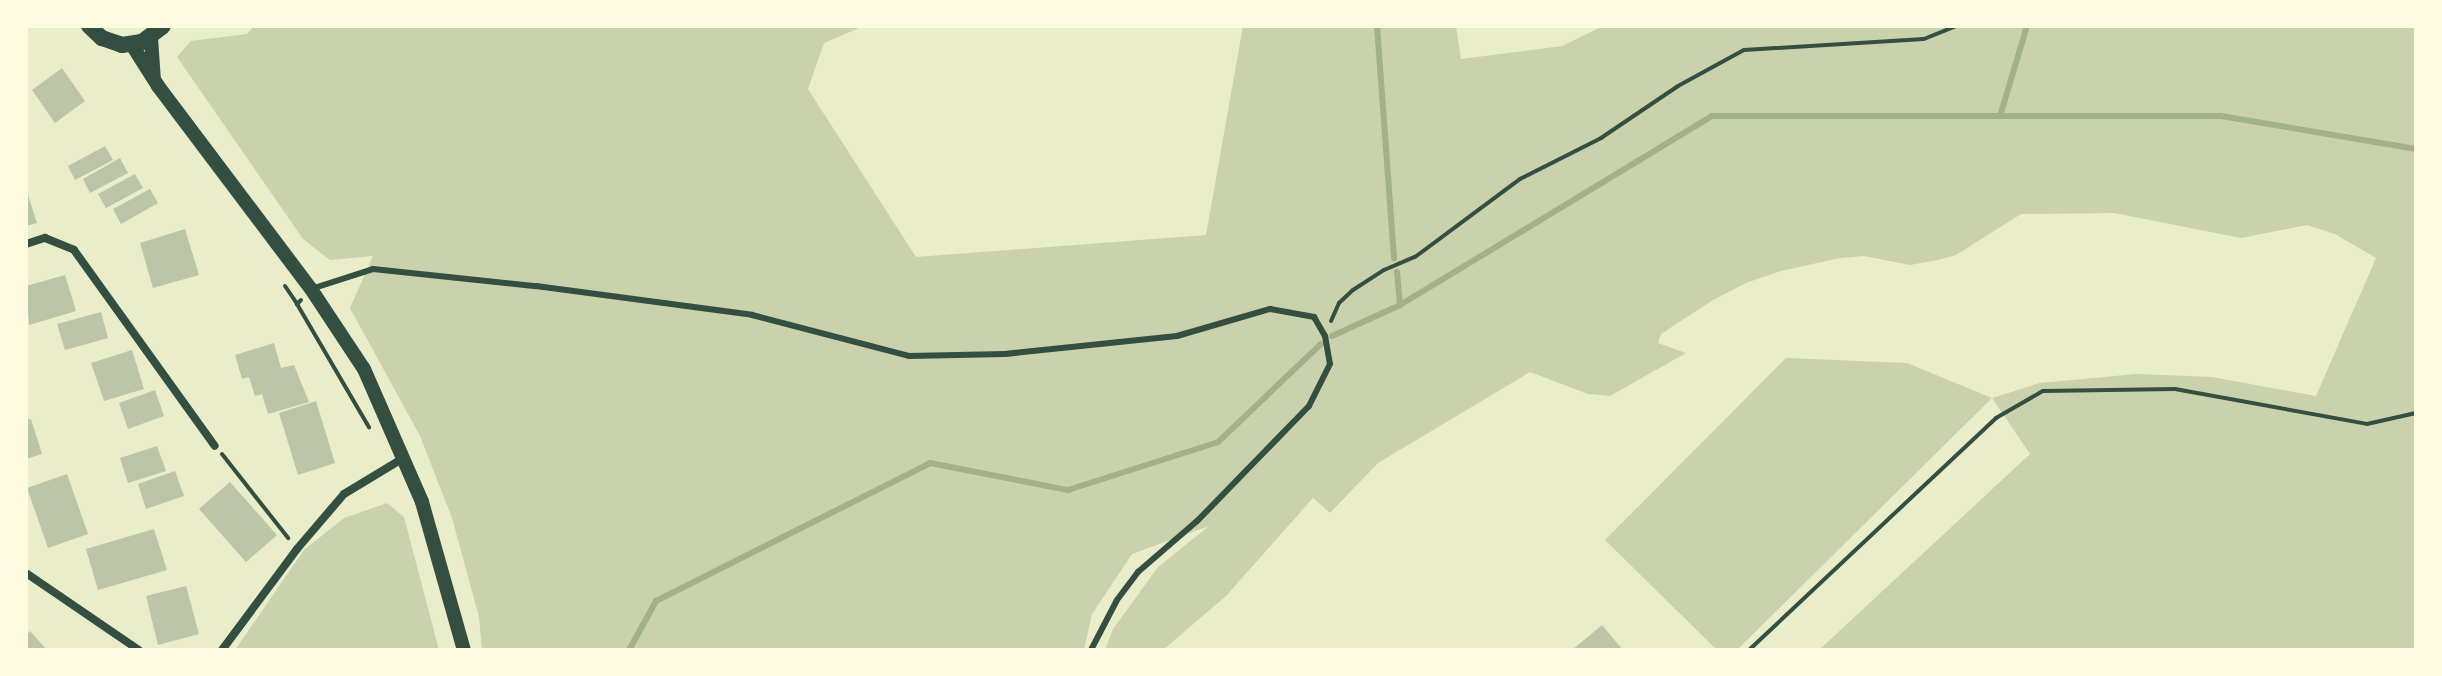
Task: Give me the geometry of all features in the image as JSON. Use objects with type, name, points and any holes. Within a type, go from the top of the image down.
[{"type":"main road","points":[[89,26],[111,43],[132,45],[157,32]]},
{"type":"street","points":[[154,81],[157,32]]},
{"type":"street","points":[[132,45],[154,81],[311,289],[364,369],[405,457],[442,563],[464,650]]},
{"type":"street","points":[[26,244],[45,238],[74,250],[215,446]]},
{"type":"street","points":[[222,650],[297,549],[344,494],[405,457]]},
{"type":"street","points":[[26,573],[139,650]]},
{"type":"lane","points":[[311,289],[373,269],[536,286],[752,315],[909,356],[1005,354],[1177,336],[1270,309],[1314,317],[1325,336],[1330,364],[1309,406],[1197,521],[1138,572],[1117,600],[1091,650]]},
{"type":"path","points":[[1325,336],[1339,303],[1353,290],[1384,270],[1415,257],[1520,179],[1601,138],[1678,86],[1744,50],[1924,39],[1956,26]]},
{"type":"path","points":[[311,289],[297,304],[375,438]]},
{"type":"path","points":[[1749,650],[1996,418],[2043,391],[2175,389],[2367,424],[2416,413]]},
{"type":"path","points":[[215,446],[297,549]]},
{"type":"green space","points":[[254,26],[864,26],[824,43],[808,89],[916,257],[1206,235],[1243,26],[1456,26],[1461,59],[1562,46],[1603,26],[2416,26],[2416,650],[1819,650],[2030,454],[1992,398],[2040,383],[2136,374],[2212,377],[2316,396],[2376,258],[2335,234],[2307,225],[2241,238],[2114,213],[2021,214],[1956,255],[1938,260],[1910,265],[1864,256],[1840,258],[1781,271],[1746,283],[1713,300],[1661,334],[1658,343],[1686,353],[1610,396],[1588,394],[1530,372],[1378,463],[1330,513],[1313,498],[1226,596],[1163,650],[1105,650],[1113,629],[1158,567],[1209,526],[1132,554],[1092,614],[1084,650],[482,650],[479,617],[452,518],[420,436],[350,308],[373,256],[330,260],[303,239],[177,57],[191,41],[247,34]]},
{"type":"green space","points":[[1786,358],[1907,363],[1992,398],[1737,650],[1717,650],[1605,540]]},
{"type":"green space","points":[[387,503],[404,517],[439,650],[235,650],[304,550],[344,518]]},
{"type":"building","points":[[62,68],[85,101],[55,123],[32,90]]},
{"type":"building","points":[[105,146],[113,160],[75,180],[68,166]]},
{"type":"building","points":[[120,158],[128,173],[90,193],[83,179]]},
{"type":"building","points":[[135,174],[143,188],[106,208],[98,194]]},
{"type":"building","points":[[26,189],[37,223],[26,226]]},
{"type":"building","points":[[150,189],[158,203],[121,224],[113,209]]},
{"type":"building","points":[[185,229],[199,275],[153,288],[140,243]]},
{"type":"building","points":[[65,275],[76,311],[29,325],[26,286]]},
{"type":"building","points":[[101,312],[108,338],[65,350],[57,324]]},
{"type":"building","points":[[274,343],[281,368],[294,365],[309,402],[268,414],[262,394],[255,396],[249,377],[242,379],[235,355]]},
{"type":"building","points":[[132,350],[144,389],[104,401],[91,363]]},
{"type":"building","points":[[155,390],[164,416],[128,429],[119,403]]},
{"type":"building","points":[[316,401],[335,463],[298,475],[279,413]]},
{"type":"building","points":[[31,419],[42,454],[26,459],[26,420]]},
{"type":"building","points":[[157,446],[166,471],[128,483],[120,458]]},
{"type":"building","points":[[175,471],[184,496],[146,509],[138,484]]},
{"type":"building","points":[[67,474],[88,534],[48,548],[27,488]]},
{"type":"building","points":[[230,482],[277,535],[246,562],[199,509]]},
{"type":"building","points":[[154,529],[167,570],[98,590],[86,549]]},
{"type":"building","points":[[186,586],[199,634],[158,645],[146,596]]},
{"type":"building","points":[[1602,625],[1623,650],[1572,650]]},
{"type":"building","points":[[30,631],[47,650],[26,650],[26,635]]},
{"type":"waterway","points":[[1377,26],[1394,258]]},
{"type":"waterway","points":[[2001,113],[2027,26]]},
{"type":"waterway","points":[[1332,336],[1400,305],[1712,116],[2221,116],[2416,149]]},
{"type":"waterway","points":[[1397,272],[1400,305]]},
{"type":"waterway","points":[[629,650],[656,601],[930,463],[1068,490],[1218,442],[1321,344]]}]
